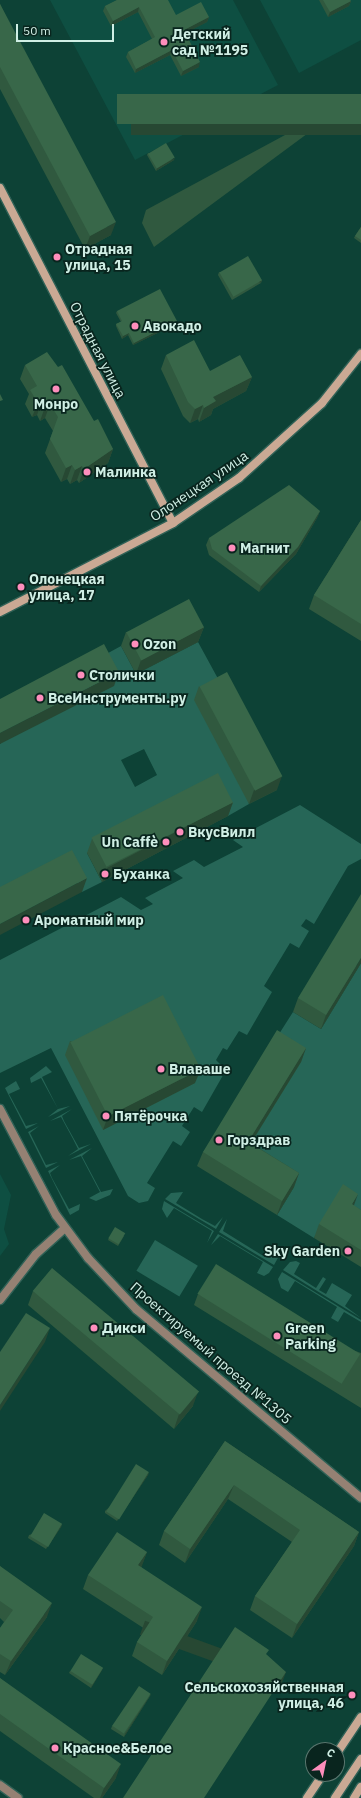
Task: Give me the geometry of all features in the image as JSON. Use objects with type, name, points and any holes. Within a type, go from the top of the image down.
[{"type":"street","name":"Отрадная улица","points":[[0,188],[173,523]]},
{"type":"street","name":"Олонецкая улица","points":[[0,612],[173,523],[239,478],[282,442],[322,403],[361,354]]},
{"type":"street","name":"Проектируемый проезд №1305","points":[[0,1108],[65,1228],[88,1258],[137,1310],[361,1498]]},
{"type":"street","points":[[0,1300],[36,1254],[65,1228]]},
{"type":"street","points":[[344,1742],[361,1717]]},
{"type":"street","points":[[335,1798],[361,1759]]},
{"type":"street","points":[[307,1798],[318,1782]]},
{"type":"street","points":[[0,1785],[18,1798]]},
{"type":"street","points":[[354,1798],[361,1787]]},
{"type":"shaded area","name":"Детский сад №1195","points":[[50,0],[233,0],[278,85],[135,160]]},
{"type":"shaded area","name":"Детский сад №1195","points":[[260,0],[361,0],[361,40],[299,73]]},
{"type":"shaded area","points":[[0,1174],[11,1195],[4,1229],[9,1244],[0,1256]]},
{"type":"green space","points":[[198,642],[222,686],[249,804],[228,816],[213,787],[87,853],[102,882],[82,892],[67,864],[0,899],[0,744],[99,658],[121,646],[136,674]],"holes":[[[144,749],[157,775],[135,787],[121,760]]]},
{"type":"green space","points":[[300,805],[361,844],[361,859],[348,866],[314,924],[306,919],[301,926],[309,931],[299,948],[290,943],[264,986],[272,992],[247,1035],[239,1031],[227,1050],[223,1048],[216,1060],[226,1070],[202,1112],[194,1107],[182,1126],[190,1132],[181,1146],[173,1141],[147,1183],[155,1188],[148,1201],[139,1203],[128,1196],[51,1048],[0,1073],[0,960],[121,897],[141,910],[153,904],[145,898],[183,878],[173,871],[194,860],[204,867],[243,847],[233,840]]},
{"type":"green space","points":[[361,963],[361,1227],[338,1199],[314,1238],[277,1215],[294,1187],[243,1156],[272,1045],[293,1012],[321,1029]]},
{"type":"green space","points":[[46,1066],[52,1072],[42,1077],[58,1109],[41,1078],[31,1083],[30,1078]]},
{"type":"green space","points":[[16,1081],[20,1089],[9,1094],[26,1126],[38,1123],[26,1129],[5,1088]]},
{"type":"green space","points":[[70,1106],[48,1117],[58,1109]]},
{"type":"green space","points":[[72,1109],[62,1116],[64,1121],[79,1148],[91,1144],[68,1156],[78,1149],[73,1139],[61,1117],[50,1121]]},
{"type":"green space","points":[[39,1126],[30,1133],[46,1165],[58,1162],[46,1168],[28,1132]]},
{"type":"green space","points":[[92,1148],[82,1156],[101,1192],[113,1189],[110,1195],[96,1201],[89,1198],[100,1192],[81,1156],[69,1160]]},
{"type":"green space","points":[[60,1165],[50,1173],[52,1178],[69,1209],[80,1204],[79,1210],[70,1215],[48,1171]]},
{"type":"green space","points":[[183,1192],[176,1203],[215,1226],[223,1217],[216,1229],[165,1199],[171,1193]]},
{"type":"green space","points":[[164,1201],[214,1231],[207,1243],[212,1231],[174,1208],[167,1218],[162,1209]]},
{"type":"green space","points":[[227,1219],[223,1231],[265,1257],[272,1247],[275,1248],[279,1256],[274,1265],[219,1232]]},
{"type":"green space","points":[[218,1234],[273,1267],[269,1273],[264,1276],[257,1273],[263,1262],[220,1236],[211,1245]]},
{"type":"green space","points":[[155,1240],[198,1266],[179,1297],[136,1271]]},
{"type":"green space","points":[[296,1261],[300,1263],[294,1274],[316,1288],[323,1277],[326,1279],[319,1290],[326,1294],[332,1283],[352,1295],[345,1306],[361,1318],[283,1270],[290,1262]]},
{"type":"green space","points":[[282,1272],[361,1320],[361,1322],[344,1312],[338,1322],[331,1318],[337,1307],[295,1281],[288,1292],[281,1288],[278,1279]]},
{"type":"building","points":[[117,0],[168,0],[176,15],[201,2],[209,17],[184,30],[200,62],[183,71],[172,50],[136,69],[128,52],[155,37],[139,7],[113,21],[105,6]]},
{"type":"building","points":[[323,0],[350,0],[351,1],[330,12]]},
{"type":"building","points":[[0,4],[116,222],[90,236],[0,67]]},
{"type":"building","points":[[117,94],[361,94],[361,124],[117,124]]},
{"type":"building","points":[[166,143],[175,158],[157,168],[148,154]]},
{"type":"building","points":[[361,227],[361,240],[355,236]]},
{"type":"building","points":[[248,256],[262,280],[233,297],[219,272]]},
{"type":"building","points":[[160,289],[177,321],[134,343],[129,333],[123,336],[116,324],[122,321],[117,311]]},
{"type":"building","points":[[194,340],[210,371],[240,355],[252,377],[213,397],[216,401],[204,408],[203,405],[195,409],[188,402],[166,355]]},
{"type":"building","points":[[47,352],[58,367],[62,365],[94,421],[98,419],[113,449],[84,469],[82,466],[75,470],[72,465],[66,468],[50,439],[58,417],[50,404],[45,407],[42,401],[38,403],[30,390],[37,386],[25,365]]},
{"type":"building","points":[[0,394],[3,400],[0,401]]},
{"type":"building","points":[[289,485],[320,511],[298,547],[261,586],[212,549],[209,538]]},
{"type":"building","points":[[361,520],[361,624],[314,595]]},
{"type":"building","points":[[189,599],[204,627],[141,661],[126,632]]},
{"type":"building","points":[[104,644],[119,672],[0,733],[0,699]]},
{"type":"building","points":[[227,672],[282,776],[255,791],[200,687]]},
{"type":"building","points":[[218,773],[233,802],[106,867],[91,837]]},
{"type":"building","points":[[72,850],[87,878],[0,924],[0,887]]},
{"type":"building","points":[[361,894],[361,958],[326,1015],[298,998]]},
{"type":"building","points":[[163,995],[201,1069],[108,1116],[70,1042]]},
{"type":"building","points":[[277,1030],[306,1048],[248,1142],[299,1173],[282,1201],[203,1152]]},
{"type":"building","points":[[343,1184],[358,1194],[352,1204],[361,1210],[361,1250],[319,1224]]},
{"type":"building","points":[[115,1227],[125,1233],[119,1244],[108,1238]]},
{"type":"building","name":"Green Parking","points":[[216,1264],[360,1354],[342,1384],[197,1294]]},
{"type":"building","points":[[52,1268],[199,1391],[180,1414],[33,1291]]},
{"type":"building","points":[[26,1313],[50,1328],[0,1405],[0,1352]]},
{"type":"building","points":[[225,1441],[359,1532],[297,1624],[255,1596],[300,1530],[234,1485],[190,1549],[164,1531]]},
{"type":"building","points":[[136,1464],[149,1472],[119,1519],[106,1511]]},
{"type":"building","points":[[44,1513],[62,1524],[48,1547],[30,1536]]},
{"type":"building","points":[[117,1532],[147,1552],[138,1565],[202,1607],[167,1661],[137,1642],[153,1617],[88,1575]]},
{"type":"building","points":[[0,1566],[52,1603],[11,1661],[0,1654],[0,1628],[13,1610],[0,1601]]},
{"type":"building","points":[[235,1627],[269,1650],[266,1654],[286,1672],[204,1798],[123,1798]]},
{"type":"building","points":[[81,1654],[103,1668],[92,1685],[70,1671]]},
{"type":"building","points":[[0,1678],[121,1764],[104,1788],[0,1714]]},
{"type":"building","points":[[139,1686],[151,1694],[124,1734],[112,1726]]},
{"type":"place","name":"Детский сад №1195","points":[[164,42]]},
{"type":"place","name":"Отрадная улица, 15","points":[[57,257]]},
{"type":"place","name":"Авокадо","points":[[135,326]]},
{"type":"place","name":"Монро","points":[[56,389]]},
{"type":"place","name":"Малинка","points":[[87,472]]},
{"type":"place","name":"Магнит","points":[[232,548]]},
{"type":"place","name":"Олонецкая улица, 17","points":[[21,587]]},
{"type":"place","name":"Ozon","points":[[135,644]]},
{"type":"place","name":"Столички","points":[[81,675]]},
{"type":"place","name":"ВсеИнструменты.ру","points":[[40,698]]},
{"type":"place","name":"ВкусВилл","points":[[180,832]]},
{"type":"place","name":"Un Caffè","points":[[166,842]]},
{"type":"place","name":"Буханка","points":[[105,874]]},
{"type":"place","name":"Ароматный мир","points":[[26,920]]},
{"type":"place","name":"Влаваше","points":[[161,1069]]},
{"type":"place","name":"Пятёрочка","points":[[106,1116]]},
{"type":"place","name":"Горздрав","points":[[219,1140]]},
{"type":"place","name":"Sky Garden","points":[[348,1251]]},
{"type":"place","name":"Дикси","points":[[94,1328]]},
{"type":"place","name":"Green Parking","points":[[277,1336]]},
{"type":"place","name":"Сельскохозяйственная улица, 46","points":[[352,1695]]},
{"type":"place","name":"Красное&Белое","points":[[55,1748]]}]
